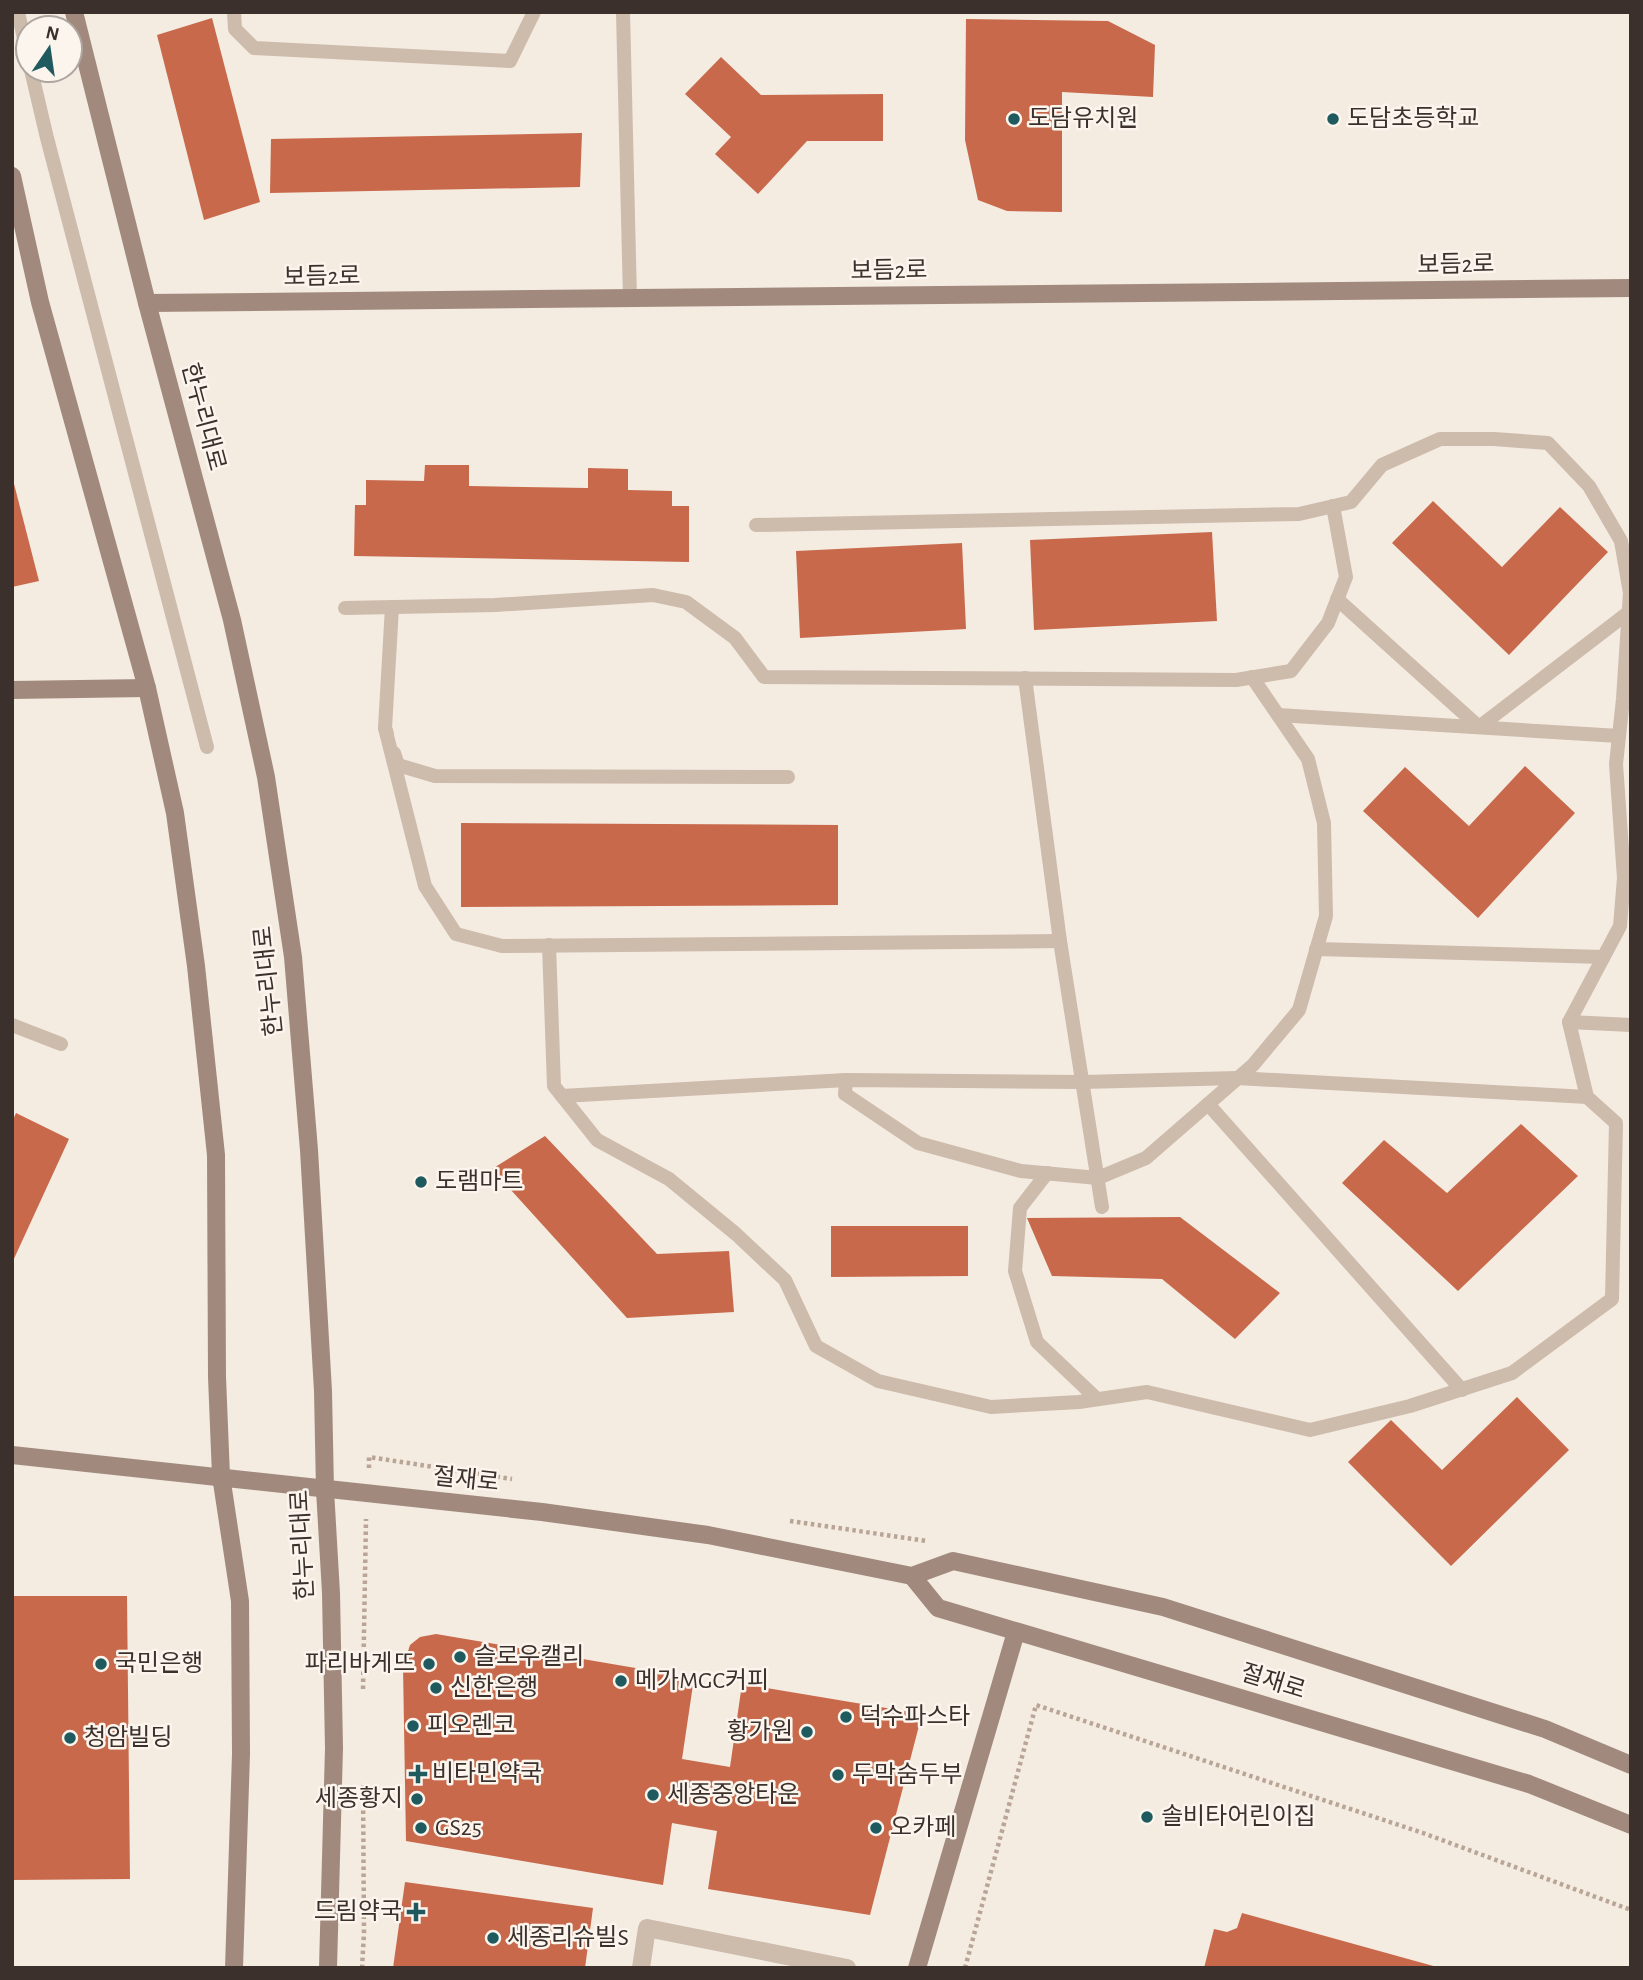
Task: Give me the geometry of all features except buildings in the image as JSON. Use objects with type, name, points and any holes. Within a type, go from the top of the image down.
[{"type":"street","name":"한누리대로","points":[[74,12],[147,303],[232,620],[263,764],[293,957],[309,1150],[331,1593],[334,1748],[327,1968]]},
{"type":"street","points":[[12,176],[40,302],[147,688],[175,813],[195,966],[216,1155],[217,1377],[221,1476],[240,1601],[241,1754],[234,1968]]},
{"type":"street","name":"보듬2로","points":[[147,303],[1631,288]]},
{"type":"street","points":[[12,690],[147,688]]},
{"type":"street","name":"절재로","points":[[12,1455],[542,1512],[708,1535],[912,1576],[953,1561],[1163,1607],[1545,1729],[1631,1765]]},
{"type":"street","name":"절재로","points":[[912,1576],[938,1608],[1529,1784],[1631,1825]]},
{"type":"street","points":[[917,1968],[1016,1632]]},
{"type":"street","points":[[642,1968],[647,1928],[847,1968]]},
{"type":"lane","points":[[234,12],[235,29],[254,48],[510,61],[534,12]]},
{"type":"lane","points":[[623,12],[630,298]]},
{"type":"lane","points":[[34,84],[206,747]]},
{"type":"lane","points":[[549,945],[554,1086],[597,1140],[669,1179],[736,1234],[785,1280],[816,1346],[878,1381],[991,1407],[1097,1399],[1147,1392],[1310,1430],[1410,1406],[1512,1373],[1612,1299],[1616,1124],[1587,1097],[1569,1022],[1620,926],[1624,878],[1616,764],[1630,593],[1621,541],[1589,486],[1548,443],[1440,439],[1382,465],[1351,502],[1299,514],[756,525]]},
{"type":"lane","points":[[345,608],[495,604],[653,595],[686,602],[735,638],[764,677],[1236,680],[1291,671],[1328,623],[1346,577],[1333,506]]},
{"type":"lane","points":[[1337,598],[1479,727]]},
{"type":"lane","points":[[392,607],[385,728],[425,886],[456,934],[502,946],[1060,941]]},
{"type":"lane","points":[[1479,727],[1629,612]]},
{"type":"lane","points":[[846,1080],[845,1094],[918,1143],[1021,1171],[1098,1178],[1146,1158],[1253,1065],[1299,1010],[1326,916],[1324,823],[1308,759],[1252,677]]},
{"type":"lane","points":[[1025,678],[1060,941],[1102,1207]]},
{"type":"lane","points":[[1278,715],[1619,736]]},
{"type":"lane","points":[[385,728],[398,765],[435,776],[788,778]]},
{"type":"lane","points":[[1317,949],[1603,957]]},
{"type":"lane","points":[[1569,1022],[1631,1025]]},
{"type":"lane","points":[[12,1025],[61,1044]]},
{"type":"lane","points":[[562,1096],[846,1080],[1083,1082],[1237,1078],[1587,1097]]},
{"type":"lane","points":[[1208,1104],[1462,1390]]},
{"type":"lane","points":[[1047,1173],[1020,1208],[1015,1271],[1037,1342],[1097,1399]]},
{"type":"path","points":[[362,1700],[369,1457],[521,1480]]},
{"type":"path","points":[[782,1520],[933,1542]]},
{"type":"path","points":[[965,1968],[1036,1705],[1423,1833],[1631,1910]]},
{"type":"path","points":[[362,1968],[365,1933],[363,1781]]},
{"type":"place","name":"도담유치원","points":[[1014,119]]},
{"type":"place","name":"도담초등학교","points":[[1333,119]]},
{"type":"place","name":"도램마트","points":[[421,1182]]},
{"type":"place","name":"슬로우캘리","points":[[460,1657]]},
{"type":"place","name":"국민은행","points":[[101,1664]]},
{"type":"place","name":"파리바게뜨","points":[[429,1664]]},
{"type":"place","name":"메가MGC커피","points":[[621,1681]]},
{"type":"place","name":"신한은행","points":[[436,1688]]},
{"type":"place","name":"덕수파스타","points":[[846,1717]]},
{"type":"place","name":"피오렌코","points":[[413,1726]]},
{"type":"place","name":"황가원","points":[[807,1732]]},
{"type":"place","name":"청암빌딩","points":[[70,1738]]},
{"type":"place","name":"비타민약국","points":[[418,1774]]},
{"type":"place","name":"두막숨두부","points":[[838,1775]]},
{"type":"place","name":"세종중앙타운","points":[[653,1795]]},
{"type":"place","name":"세종황지","points":[[417,1799]]},
{"type":"place","name":"솔비타어린이집","points":[[1147,1817]]},
{"type":"place","name":"GS25","points":[[421,1828]]},
{"type":"place","name":"오카페","points":[[876,1828]]},
{"type":"place","name":"드림약국","points":[[416,1912]]},
{"type":"place","name":"세종리슈빌S","points":[[493,1938]]}]
